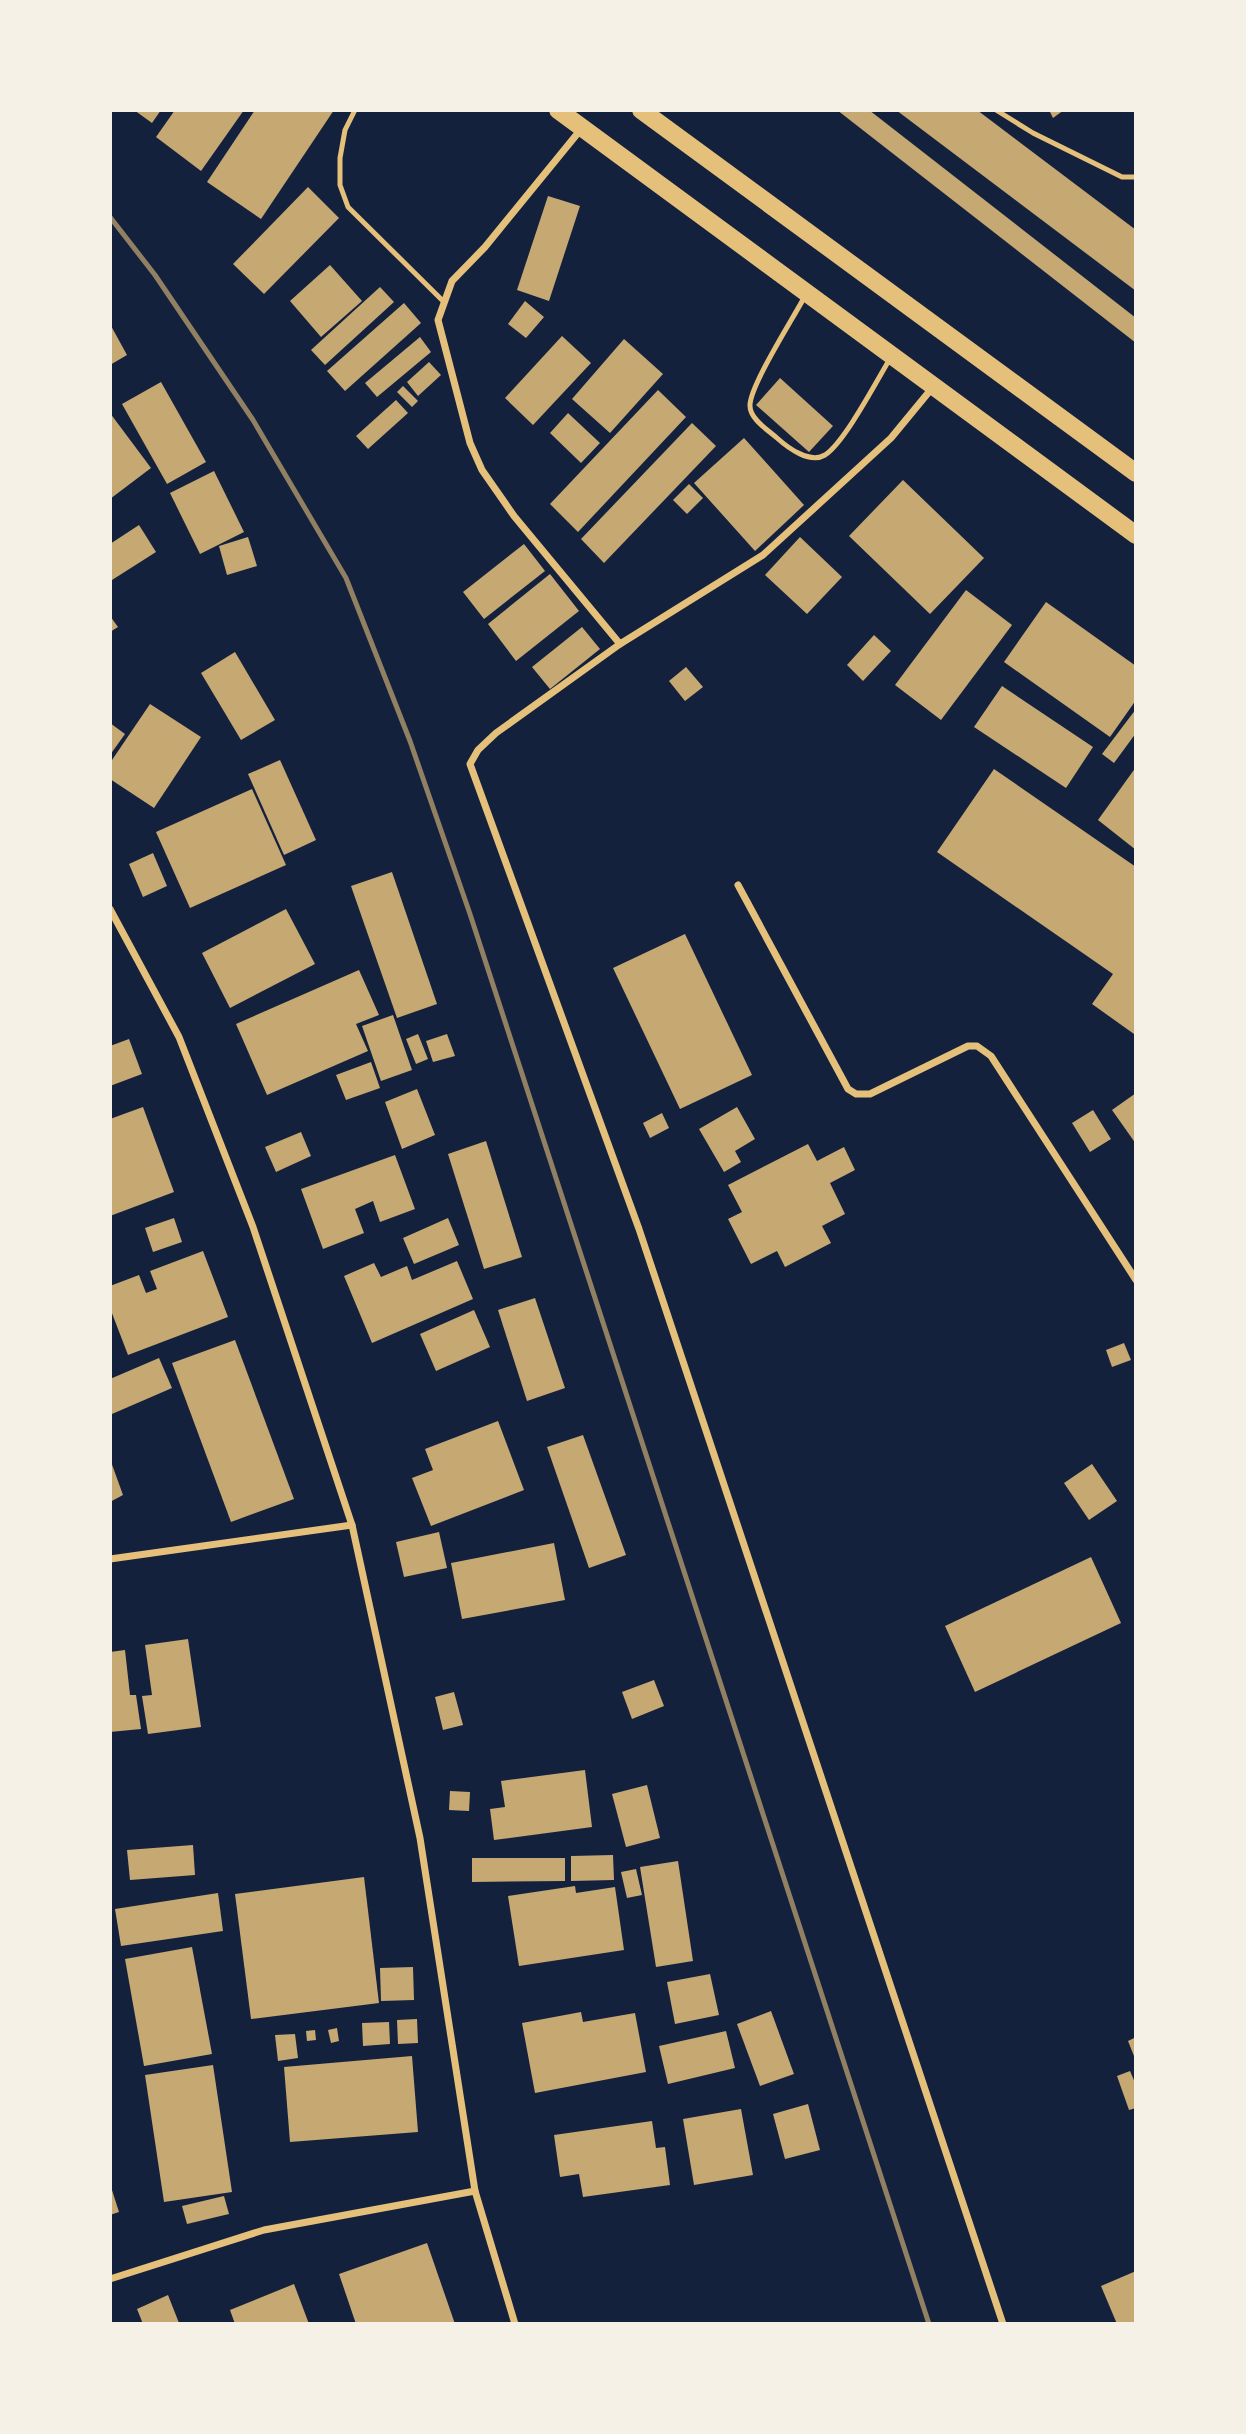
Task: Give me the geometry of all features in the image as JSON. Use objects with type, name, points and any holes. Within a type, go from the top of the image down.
[{"type":"main road","points":[[558,110],[1136,535]]},
{"type":"main road","points":[[641,110],[1136,473]]},
{"type":"street","points":[[583,127],[485,247],[452,281],[438,320],[470,443],[482,470],[514,516],[620,644]]},
{"type":"street","points":[[933,387],[891,438],[763,555],[620,644],[496,733],[478,750],[470,764],[639,1229],[1003,2324]]},
{"type":"street","points":[[738,885],[848,1089],[856,1094],[870,1094],[968,1046],[977,1046],[991,1056],[1136,1280]]},
{"type":"street","points":[[110,909],[179,1037],[189,1062],[253,1227],[352,1525],[420,1838],[475,2191],[515,2324]]},
{"type":"street","points":[[110,1559],[352,1525]]},
{"type":"street","points":[[110,2279],[264,2230],[475,2191]]},
{"type":"lane","points":[[355,110],[345,130],[340,158],[340,184],[348,207],[443,301]]},
{"type":"lane","points":[[996,110],[1033,133],[1122,177],[1136,177]]},
{"type":"lane","points":[[807,293],[757,383],[749,404],[751,415],[783,444],[811,458],[824,456],[838,442],[891,356]]},
{"type":"building","points":[[134,110],[161,110],[152,123]]},
{"type":"building","points":[[175,110],[244,110],[201,171],[156,137]]},
{"type":"building","points":[[255,110],[334,110],[261,219],[207,182]]},
{"type":"building","points":[[837,110],[869,110],[1136,318],[1136,343]]},
{"type":"building","points":[[896,110],[977,110],[1136,230],[1136,291]]},
{"type":"building","points":[[1049,110],[1064,110],[1053,118]]},
{"type":"building","points":[[308,187],[339,218],[264,294],[233,264]]},
{"type":"building","points":[[548,196],[580,206],[549,301],[517,290]]},
{"type":"building","points":[[330,265],[362,301],[321,337],[290,301]]},
{"type":"building","points":[[380,287],[394,302],[325,365],[311,350]]},
{"type":"building","points":[[525,301],[544,317],[526,338],[508,324]]},
{"type":"building","points":[[404,303],[421,323],[345,391],[327,371]]},
{"type":"building","points":[[110,324],[127,355],[110,365]]},
{"type":"building","points":[[562,336],[591,363],[533,425],[505,398]]},
{"type":"building","points":[[420,337],[431,352],[377,397],[365,383]]},
{"type":"building","points":[[624,339],[663,374],[610,433],[572,399]]},
{"type":"building","points":[[429,362],[441,375],[418,396],[407,382]]},
{"type":"building","points":[[780,378],[833,426],[809,452],[756,405]]},
{"type":"building","points":[[161,382],[206,462],[167,484],[122,404]]},
{"type":"building","points":[[403,386],[418,401],[412,407],[397,392]]},
{"type":"building","points":[[658,390],[686,417],[578,532],[550,504]]},
{"type":"building","points":[[396,400],[408,413],[368,449],[356,436]]},
{"type":"building","points":[[110,413],[151,468],[110,499]]},
{"type":"building","points":[[568,413],[600,443],[581,463],[550,433]]},
{"type":"building","points":[[692,423],[716,446],[604,563],[581,539]]},
{"type":"building","points":[[744,438],[804,505],[755,551],[694,483]]},
{"type":"building","points":[[214,471],[244,532],[200,554],[170,493]]},
{"type":"building","points":[[903,480],[984,558],[930,614],[849,536]]},
{"type":"building","points":[[689,484],[703,498],[687,514],[673,500]]},
{"type":"building","points":[[139,525],[156,552],[112,580],[110,544]]},
{"type":"building","points":[[248,537],[257,566],[227,575],[219,546]]},
{"type":"building","points":[[800,537],[842,577],[807,614],[765,575]]},
{"type":"building","points":[[524,544],[545,571],[484,619],[463,592]]},
{"type":"building","points":[[550,574],[579,611],[516,661],[488,624]]},
{"type":"building","points":[[966,590],[1012,625],[941,720],[895,685]]},
{"type":"building","points":[[1046,602],[1136,666],[1136,700],[1110,737],[1004,662]]},
{"type":"building","points":[[110,616],[118,627],[110,632]]},
{"type":"building","points":[[582,627],[600,649],[550,689],[532,667]]},
{"type":"building","points":[[874,635],[891,651],[863,681],[847,665]]},
{"type":"building","points":[[235,652],[275,720],[241,740],[201,673]]},
{"type":"building","points":[[686,667],[703,687],[685,701],[669,681]]},
{"type":"building","points":[[1002,686],[1093,747],[1066,788],[974,727]]},
{"type":"building","points":[[150,704],[201,737],[154,808],[110,779],[110,763]]},
{"type":"building","points":[[1136,709],[1136,733],[1114,763],[1102,754]]},
{"type":"building","points":[[110,723],[125,734],[110,755]]},
{"type":"building","points":[[280,760],[316,840],[284,855],[248,774]]},
{"type":"building","points":[[1136,767],[1136,850],[1098,820]]},
{"type":"building","points":[[994,769],[1136,867],[1134,1034],[1092,1004],[1113,974],[937,852]]},
{"type":"building","points":[[252,789],[286,865],[190,908],[156,832]]},
{"type":"building","points":[[153,853],[167,886],[143,897],[129,864]]},
{"type":"building","points":[[392,872],[437,1004],[397,1018],[351,886]]},
{"type":"building","points":[[286,909],[315,964],[230,1008],[202,953]]},
{"type":"building","points":[[685,934],[752,1075],[680,1109],[613,968]]},
{"type":"building","points":[[359,970],[379,1015],[356,1024],[368,1051],[267,1095],[236,1024]]},
{"type":"building","points":[[393,1015],[412,1070],[381,1081],[362,1026]]},
{"type":"building","points":[[418,1034],[428,1059],[416,1064],[406,1039]]},
{"type":"building","points":[[447,1034],[455,1056],[433,1062],[426,1041]]},
{"type":"building","points":[[129,1039],[142,1074],[110,1086],[110,1046]]},
{"type":"building","points":[[371,1062],[380,1088],[346,1100],[336,1075]]},
{"type":"building","points":[[417,1089],[435,1135],[402,1149],[385,1102]]},
{"type":"building","points":[[1136,1093],[1136,1144],[1112,1110]]},
{"type":"building","points":[[143,1107],[174,1192],[110,1216],[110,1119]]},
{"type":"building","points":[[737,1107],[755,1139],[735,1151],[741,1162],[724,1172],[699,1129]]},
{"type":"building","points":[[1093,1110],[1111,1139],[1090,1152],[1072,1123]]},
{"type":"building","points":[[662,1113],[669,1128],[650,1138],[643,1123]]},
{"type":"building","points":[[301,1132],[311,1156],[276,1172],[265,1147]]},
{"type":"building","points":[[486,1141],[522,1257],[484,1269],[448,1154]]},
{"type":"building","points":[[808,1144],[817,1161],[844,1147],[855,1170],[830,1183],[845,1214],[822,1226],[831,1243],[785,1267],[777,1251],[751,1264],[728,1219],[742,1212],[728,1185]]},
{"type":"building","points":[[395,1155],[415,1209],[380,1222],[373,1201],[355,1209],[364,1233],[323,1249],[301,1189]]},
{"type":"building","points":[[174,1218],[182,1242],[153,1252],[145,1228]]},
{"type":"building","points":[[448,1218],[459,1245],[414,1264],[403,1238]]},
{"type":"building","points":[[203,1251],[228,1317],[128,1355],[110,1308],[110,1286],[139,1275],[146,1293],[157,1289],[150,1271]]},
{"type":"building","points":[[457,1261],[473,1299],[372,1343],[344,1276],[374,1263],[381,1277],[407,1266],[412,1280]]},
{"type":"building","points":[[535,1298],[565,1388],[527,1401],[498,1310]]},
{"type":"building","points":[[474,1310],[490,1347],[436,1371],[420,1334]]},
{"type":"building","points":[[235,1340],[294,1499],[231,1522],[172,1363]]},
{"type":"building","points":[[1124,1343],[1131,1360],[1112,1367],[1106,1350]]},
{"type":"building","points":[[159,1358],[172,1388],[112,1414],[110,1379]]},
{"type":"building","points":[[498,1421],[524,1490],[431,1526],[412,1478],[433,1470],[425,1449]]},
{"type":"building","points":[[583,1435],[626,1555],[589,1568],[547,1447]]},
{"type":"building","points":[[110,1459],[123,1495],[110,1502]]},
{"type":"building","points":[[1092,1464],[1117,1501],[1089,1520],[1064,1483]]},
{"type":"building","points":[[439,1532],[447,1568],[404,1577],[396,1542]]},
{"type":"building","points":[[554,1543],[565,1600],[462,1619],[451,1563]]},
{"type":"building","points":[[1091,1557],[1121,1623],[975,1692],[945,1626]]},
{"type":"building","points":[[188,1639],[201,1727],[148,1734],[142,1696],[152,1695],[145,1645]]},
{"type":"building","points":[[125,1650],[130,1695],[136,1695],[141,1729],[110,1732],[110,1652]]},
{"type":"building","points":[[654,1680],[664,1706],[632,1719],[622,1692]]},
{"type":"building","points":[[454,1692],[463,1725],[443,1730],[435,1697]]},
{"type":"building","points":[[585,1770],[592,1827],[494,1840],[490,1809],[505,1807],[501,1781]]},
{"type":"building","points":[[647,1785],[660,1838],[626,1847],[612,1794]]},
{"type":"building","points":[[450,1791],[470,1792],[469,1811],[449,1810]]},
{"type":"building","points":[[193,1845],[195,1875],[130,1880],[127,1850]]},
{"type":"building","points":[[613,1855],[614,1880],[571,1881],[571,1856]]},
{"type":"building","points":[[472,1858],[565,1858],[565,1881],[472,1882]]},
{"type":"building","points":[[678,1861],[693,1961],[656,1967],[640,1867]]},
{"type":"building","points":[[636,1869],[642,1895],[627,1898],[621,1872]]},
{"type":"building","points":[[364,1877],[379,2003],[251,2019],[235,1894]]},
{"type":"building","points":[[575,1886],[576,1893],[615,1887],[624,1950],[519,1966],[508,1896]]},
{"type":"building","points":[[218,1893],[223,1931],[121,1946],[115,1909]]},
{"type":"building","points":[[192,1947],[212,2054],[144,2066],[125,1959]]},
{"type":"building","points":[[413,1967],[414,2000],[381,2001],[380,1968]]},
{"type":"building","points":[[710,1974],[719,2015],[675,2024],[667,1982]]},
{"type":"building","points":[[771,2011],[794,2074],[760,2086],[737,2024]]},
{"type":"building","points":[[581,2012],[583,2022],[635,2013],[646,2072],[535,2093],[522,2023]]},
{"type":"building","points":[[417,2019],[418,2043],[398,2044],[397,2020]]},
{"type":"building","points":[[389,2022],[390,2044],[363,2046],[362,2023]]},
{"type":"building","points":[[337,2028],[339,2041],[331,2043],[328,2030]]},
{"type":"building","points":[[315,2030],[316,2040],[307,2041],[306,2031]]},
{"type":"building","points":[[726,2031],[735,2068],[668,2084],[659,2046]]},
{"type":"building","points":[[295,2034],[298,2058],[278,2061],[275,2035]]},
{"type":"building","points":[[1136,2037],[1136,2061],[1128,2041]]},
{"type":"building","points":[[412,2056],[418,2132],[290,2142],[284,2067]]},
{"type":"building","points":[[213,2065],[232,2192],[164,2202],[145,2075]]},
{"type":"building","points":[[1130,2071],[1136,2085],[1136,2108],[1129,2110],[1117,2076]]},
{"type":"building","points":[[808,2104],[820,2150],[785,2159],[773,2114]]},
{"type":"building","points":[[741,2109],[753,2175],[694,2185],[683,2119]]},
{"type":"building","points":[[652,2121],[656,2148],[665,2147],[670,2185],[583,2197],[579,2174],[560,2177],[554,2135]]},
{"type":"building","points":[[110,2188],[119,2212],[110,2215]]},
{"type":"building","points":[[224,2196],[229,2214],[187,2224],[182,2206]]},
{"type":"building","points":[[427,2243],[455,2324],[356,2324],[339,2274]]},
{"type":"building","points":[[1136,2271],[1136,2324],[1117,2324],[1101,2286]]},
{"type":"building","points":[[294,2284],[309,2324],[235,2324],[230,2310]]},
{"type":"building","points":[[168,2295],[179,2323],[143,2324],[137,2309]]},
{"type":"railway","points":[[110,217],[155,275],[253,420],[346,578],[410,741],[470,914],[929,2324]]}]
